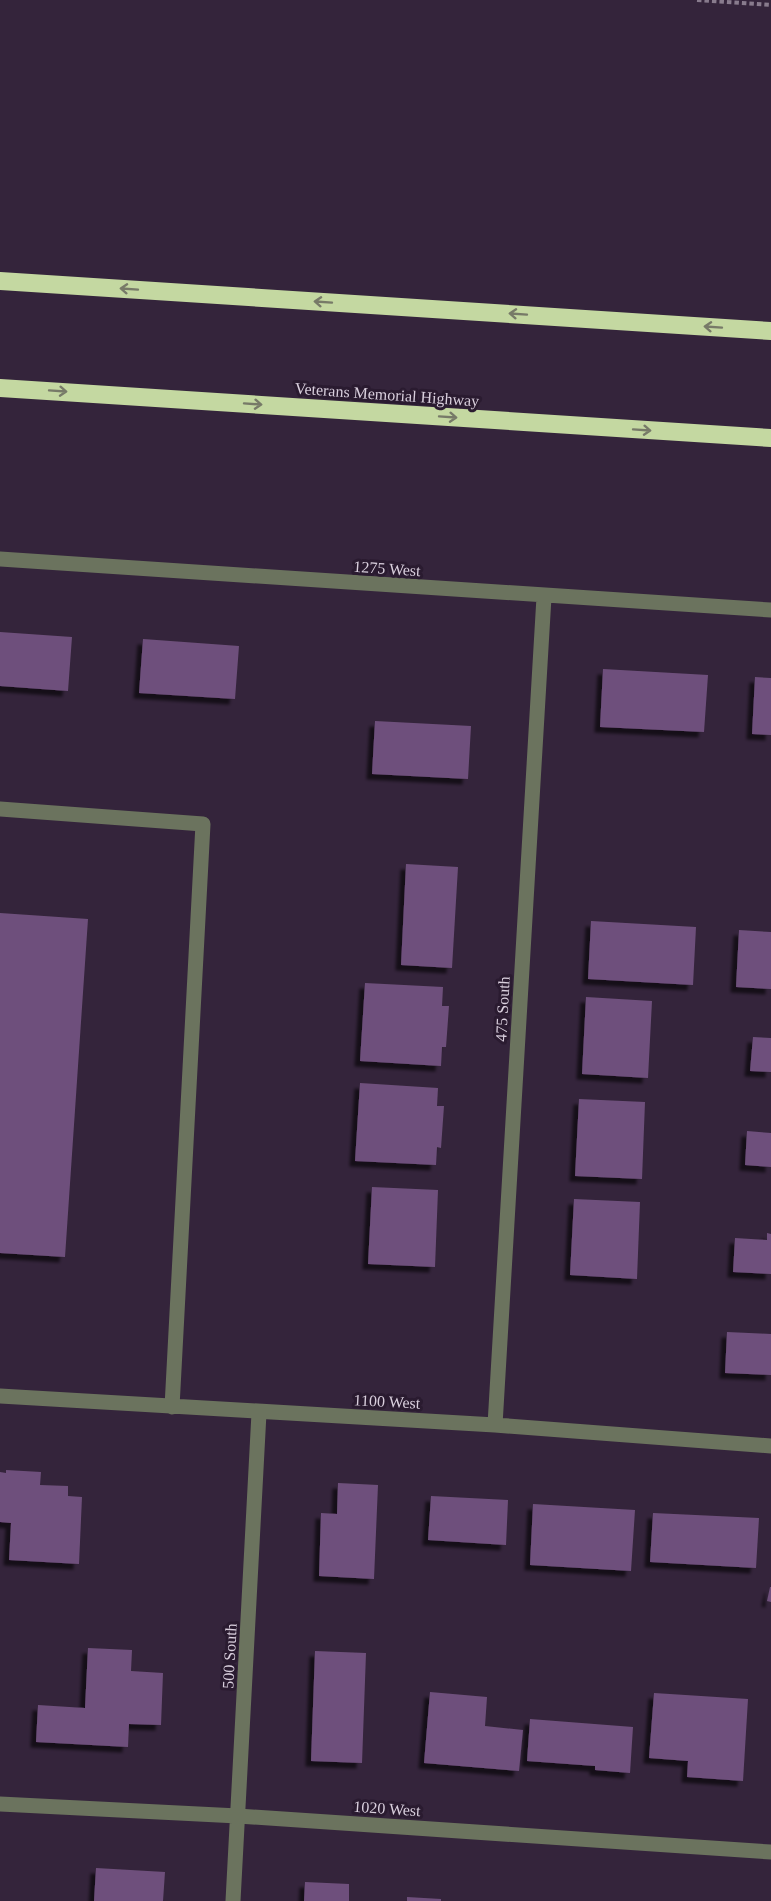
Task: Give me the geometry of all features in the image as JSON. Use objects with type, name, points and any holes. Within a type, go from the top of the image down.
[{"type":"highway","points":[[0,281],[771,331]]},
{"type":"highway","name":"Veterans Memorial Highway","points":[[0,388],[771,438]]},
{"type":"street","name":"1275 West","points":[[0,559],[544,597],[771,610]]},
{"type":"street","name":"475 South","points":[[495,1425],[544,597]]},
{"type":"street","points":[[0,809],[203,824],[172,1407]]},
{"type":"street","name":"1100 West","points":[[0,1396],[259,1413],[495,1425],[771,1446]]},
{"type":"street","name":"500 South","points":[[233,1901],[259,1413]]},
{"type":"street","name":"1020 West","points":[[0,1804],[238,1816],[771,1852]]},
{"type":"path","points":[[697,0],[771,5]]},
{"type":"building","points":[[0,632],[72,637],[68,691],[0,686]]},
{"type":"building","points":[[143,639],[239,646],[235,699],[139,693]]},
{"type":"building","points":[[603,669],[708,675],[704,732],[600,727]]},
{"type":"building","points":[[755,677],[771,678],[771,735],[752,734]]},
{"type":"building","points":[[375,721],[471,726],[468,779],[372,774]]},
{"type":"building","points":[[406,864],[458,867],[452,968],[401,965]]},
{"type":"building","points":[[0,913],[88,919],[65,1257],[0,1253]]},
{"type":"building","points":[[591,921],[696,927],[693,985],[588,979]]},
{"type":"building","points":[[739,930],[771,932],[771,989],[736,987]]},
{"type":"building","points":[[365,983],[443,987],[442,1006],[449,1006],[446,1047],[442,1047],[441,1066],[360,1061]]},
{"type":"building","points":[[586,997],[652,1001],[648,1078],[582,1074]]},
{"type":"building","points":[[753,1037],[771,1038],[771,1072],[750,1071]]},
{"type":"building","points":[[360,1083],[438,1088],[437,1106],[444,1106],[441,1148],[437,1147],[436,1165],[355,1161]]},
{"type":"building","points":[[579,1099],[645,1102],[642,1179],[575,1176]]},
{"type":"building","points":[[747,1131],[771,1133],[771,1167],[745,1165]]},
{"type":"building","points":[[372,1187],[438,1190],[435,1267],[368,1264]]},
{"type":"building","points":[[574,1199],[640,1202],[637,1279],[570,1275]]},
{"type":"building","points":[[767,1233],[771,1234],[771,1274],[733,1272],[735,1238],[767,1240]]},
{"type":"building","points":[[727,1332],[771,1334],[771,1375],[725,1373]]},
{"type":"building","points":[[6,1470],[41,1472],[40,1485],[68,1486],[68,1496],[82,1497],[79,1564],[9,1560],[11,1523],[0,1522],[0,1472],[6,1473]]},
{"type":"building","points":[[338,1483],[378,1485],[374,1579],[319,1576],[321,1513],[337,1514]]},
{"type":"building","points":[[431,1496],[508,1500],[506,1545],[428,1540]]},
{"type":"building","points":[[533,1504],[635,1510],[631,1571],[530,1565]]},
{"type":"building","points":[[653,1513],[759,1518],[756,1568],[650,1562]]},
{"type":"building","points":[[771,1587],[771,1602],[767,1601]]},
{"type":"building","points":[[88,1648],[132,1650],[131,1671],[163,1673],[161,1725],[129,1724],[128,1747],[36,1742],[38,1705],[85,1708]]},
{"type":"building","points":[[315,1651],[366,1653],[362,1763],[311,1761]]},
{"type":"building","points":[[430,1692],[487,1697],[485,1726],[523,1730],[519,1771],[424,1763]]},
{"type":"building","points":[[654,1693],[748,1699],[743,1781],[687,1777],[688,1761],[649,1758]]},
{"type":"building","points":[[530,1719],[633,1727],[630,1773],[595,1770],[595,1766],[527,1761]]},
{"type":"building","points":[[96,1868],[165,1872],[163,1901],[94,1901]]},
{"type":"building","points":[[305,1882],[349,1884],[349,1901],[304,1901]]},
{"type":"building","points":[[407,1897],[441,1899],[441,1901],[407,1901]]}]
